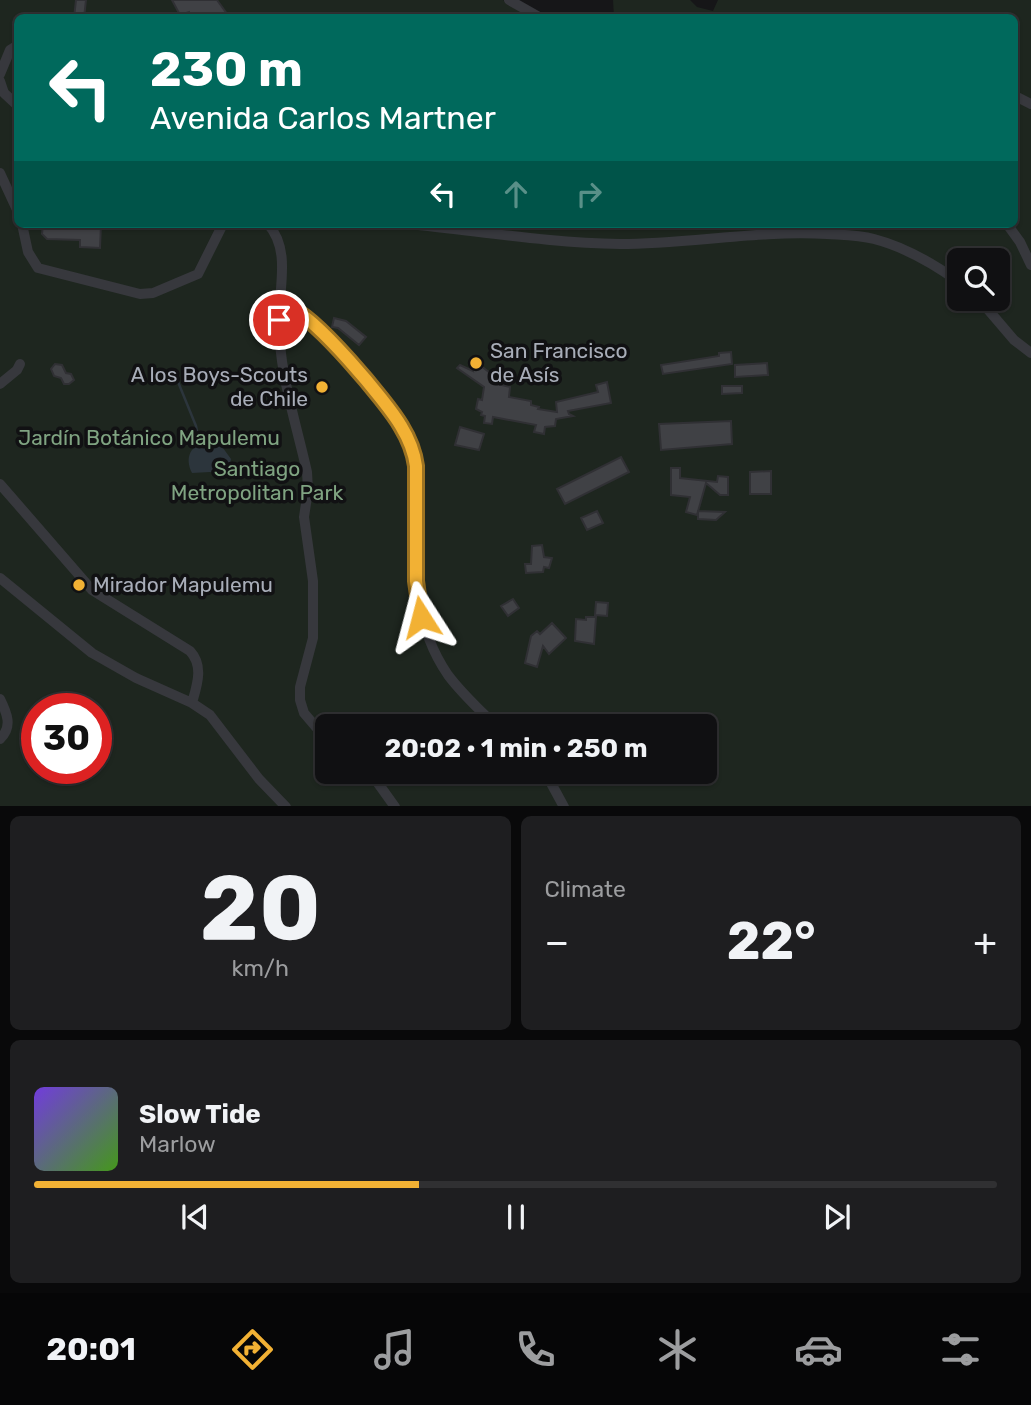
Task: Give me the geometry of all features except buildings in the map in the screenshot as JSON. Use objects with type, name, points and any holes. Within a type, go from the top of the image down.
[{"type":"street","points":[[509,0],[534,14]]},
{"type":"street","points":[[0,41],[14,47],[0,74]]},
{"type":"street","points":[[0,81],[4,93],[14,102]]},
{"type":"street","points":[[0,173],[14,203]]},
{"type":"street","points":[[23,228],[28,252],[38,268],[146,294],[184,282],[198,274],[221,228]]},
{"type":"street","points":[[271,228],[276,234],[282,258]]},
{"type":"street","points":[[280,228],[281,361],[307,472],[308,490],[304,517],[313,582],[313,638],[300,687],[300,700],[315,727]]},
{"type":"street","points":[[445,228],[573,242],[620,244],[776,233],[856,236],[874,239],[914,254],[947,275]]},
{"type":"street","points":[[1010,228],[1031,265]]},
{"type":"street","points":[[279,314],[291,309],[307,316],[342,353],[403,429],[414,453],[416,466],[416,581],[421,617],[446,672],[459,690],[484,714]]},
{"type":"street","points":[[989,311],[1014,340],[1031,353]]},
{"type":"street","points":[[0,384],[17,370],[20,364]]},
{"type":"street","points":[[0,484],[92,590],[197,658],[199,680],[192,703]]},
{"type":"street","points":[[0,578],[92,653],[136,678],[192,703],[210,715],[259,779],[285,806]]},
{"type":"street","points":[[0,699],[6,710],[8,724],[7,731],[0,739]]},
{"type":"street","points":[[379,784],[394,806]]},
{"type":"street","points":[[552,784],[563,806]]},
{"type":"green space","name":"Santiago Metropolitan Park","points":[[0,0],[503,0],[529,14],[14,14],[14,228],[1018,228],[1018,14],[614,14],[613,0],[690,0],[697,7],[713,11],[718,0],[1031,0],[1031,806],[0,806]]},
{"type":"shaded area","points":[[208,442],[223,448],[231,459],[228,473],[221,476],[210,472],[192,473],[189,457],[193,448]]},
{"type":"waterway","points":[[174,372],[196,426],[199,443]]},
{"type":"place","name":"San Francisco de Asís","points":[[476,363]]},
{"type":"place","name":"A los Boys-Scouts de Chile","points":[[322,387]]},
{"type":"place","name":"Mirador Mapulemu","points":[[79,585]]},
{"type":"route","points":[[279,320],[279,314],[291,309],[307,316],[400,422],[414,453],[416,466],[416,581],[421,617]]},
{"type":"park label","name":"Jardín Botánico Mapulemu","points":[[149,438]]}]
